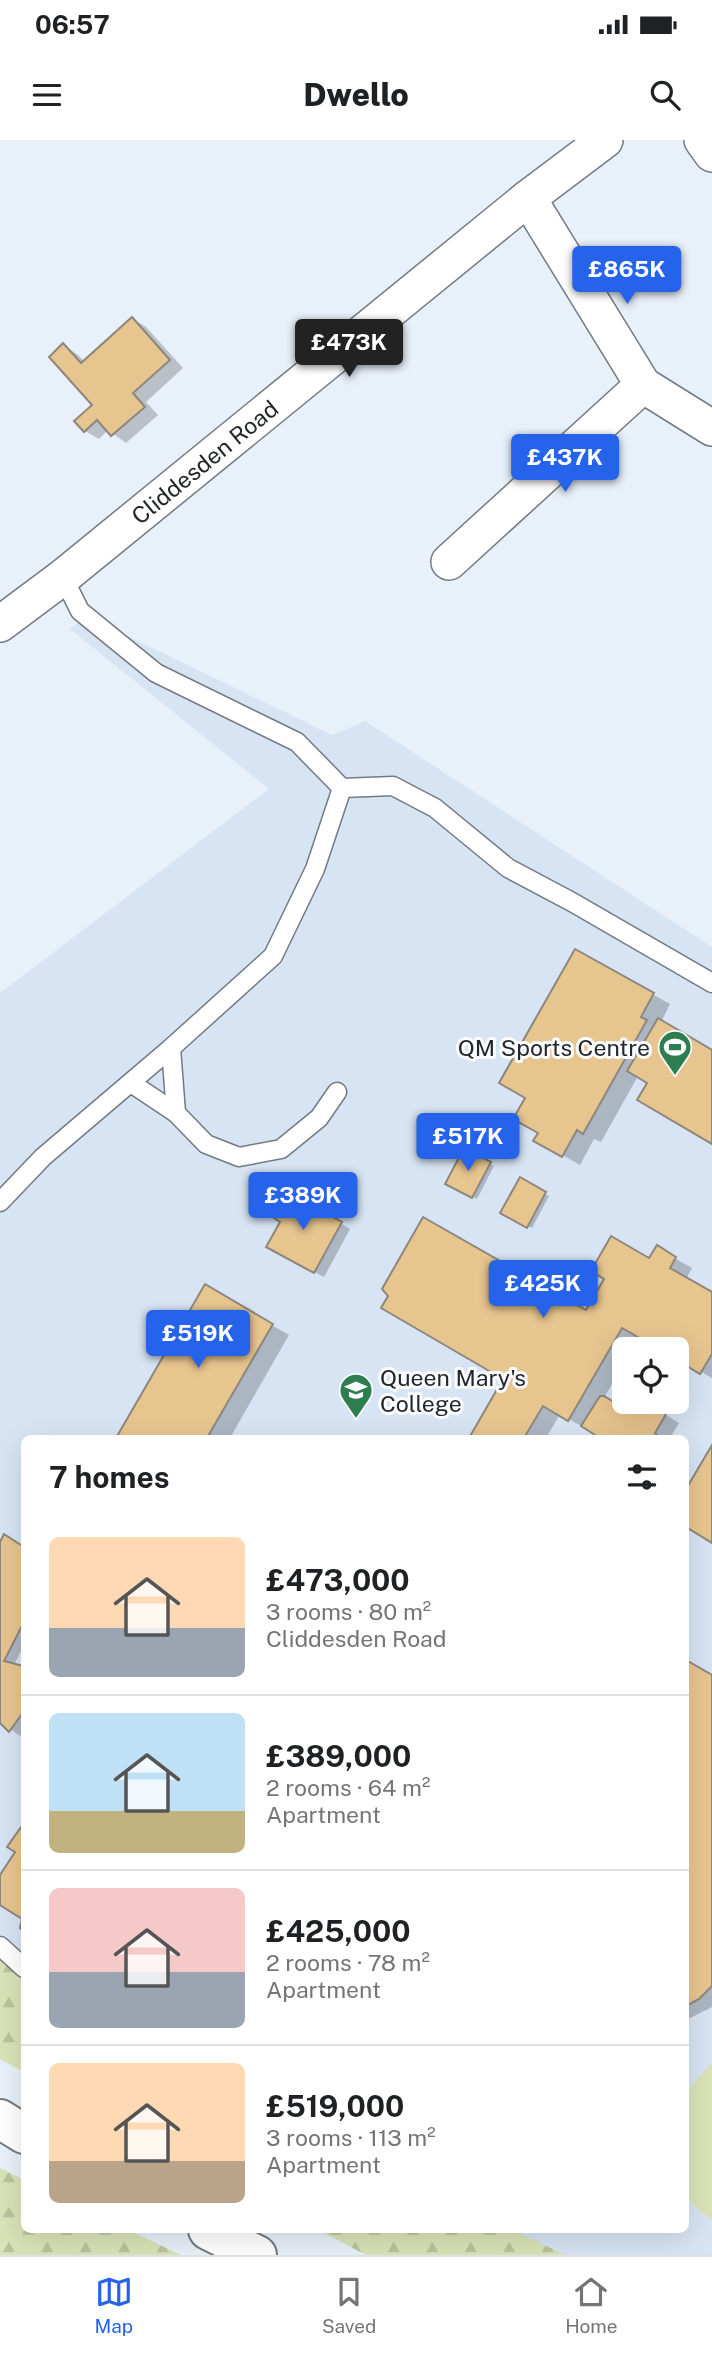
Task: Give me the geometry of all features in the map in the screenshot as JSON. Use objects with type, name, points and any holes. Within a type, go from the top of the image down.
[{"type":"main road","points":[[0,2119],[21,2132]]},
{"type":"main road","points":[[214,2233],[257,2255]]},
{"type":"street","name":"Cliddesden Road","points":[[0,624],[63,577],[528,198],[606,140]]},
{"type":"street","points":[[702,140],[712,154]]},
{"type":"street","points":[[528,198],[643,384],[712,428]]},
{"type":"street","points":[[449,562],[643,384]]},
{"type":"lane","points":[[63,577],[80,611],[156,673],[297,742],[342,788],[393,786],[435,808],[508,868],[712,983]]},
{"type":"lane","points":[[0,1202],[43,1157],[131,1083],[273,956],[315,869],[342,788]]},
{"type":"lane","points":[[171,1048],[176,1113]]},
{"type":"lane","points":[[131,1083],[176,1113],[206,1144],[239,1157],[281,1149],[319,1118],[337,1092]]},
{"type":"lane","points":[[0,1946],[21,1965]]},
{"type":"shaded area","name":"Queen Mary's College","points":[[86,616],[332,735],[365,721],[712,947],[712,2255],[442,2255],[399,2233],[689,2233],[689,1435],[21,1435],[21,2033],[0,2022],[0,993],[269,789],[70,629]]},
{"type":"green space","points":[[0,1956],[21,1977],[21,2070],[0,2059]]},
{"type":"green space","points":[[712,2063],[712,2221],[689,2201],[689,2089]]},
{"type":"green space","points":[[0,2168],[21,2178],[21,2233],[134,2233],[181,2255],[0,2255]]},
{"type":"green space","points":[[324,2233],[519,2233],[565,2255],[366,2255]]},
{"type":"building","points":[[132,317],[170,360],[133,393],[145,407],[111,436],[97,420],[84,432],[74,421],[92,405],[49,357],[63,343],[81,363]]},
{"type":"building","points":[[575,949],[654,993],[641,1017],[647,1020],[583,1134],[577,1130],[562,1157],[533,1141],[538,1133],[513,1119],[525,1098],[499,1083]]},
{"type":"building","name":"QM Sports Centre","points":[[658,1018],[712,1050],[712,1144],[637,1100],[647,1083],[627,1071]]},
{"type":"building","points":[[464,1148],[491,1162],[472,1198],[445,1184]]},
{"type":"building","points":[[520,1177],[546,1192],[527,1228],[500,1213]]},
{"type":"building","points":[[312,1195],[320,1200],[315,1207],[342,1222],[314,1273],[266,1247],[280,1222],[274,1218],[279,1208],[289,1200]]},
{"type":"building","points":[[423,1217],[586,1310],[604,1279],[591,1271],[611,1236],[649,1258],[657,1245],[676,1257],[670,1268],[712,1292],[712,1354],[700,1374],[689,1367],[689,1337],[638,1337],[622,1328],[617,1337],[612,1337],[612,1345],[568,1421],[543,1406],[526,1435],[471,1435],[503,1379],[381,1308],[388,1296],[382,1289]]},
{"type":"building","points":[[205,1284],[273,1324],[209,1435],[118,1435]]},
{"type":"building","points":[[600,1396],[612,1401],[612,1414],[666,1414],[655,1433],[657,1435],[595,1435],[581,1426]]},
{"type":"building","points":[[712,1445],[712,1543],[689,1529],[689,1484]]},
{"type":"building","points":[[4,1534],[21,1545],[21,1628],[4,1661],[21,1665],[21,1715],[9,1732],[0,1723],[0,1542]]},
{"type":"building","points":[[689,1662],[712,1675],[712,1986],[689,2004]]},
{"type":"building","points":[[21,1827],[21,1918],[0,1905],[0,1875],[15,1852],[7,1847]]},
{"type":"place","name":"QM Sports Centre","points":[[675,1077]]},
{"type":"place","name":"Queen Mary's College","points":[[356,1420]]}]
